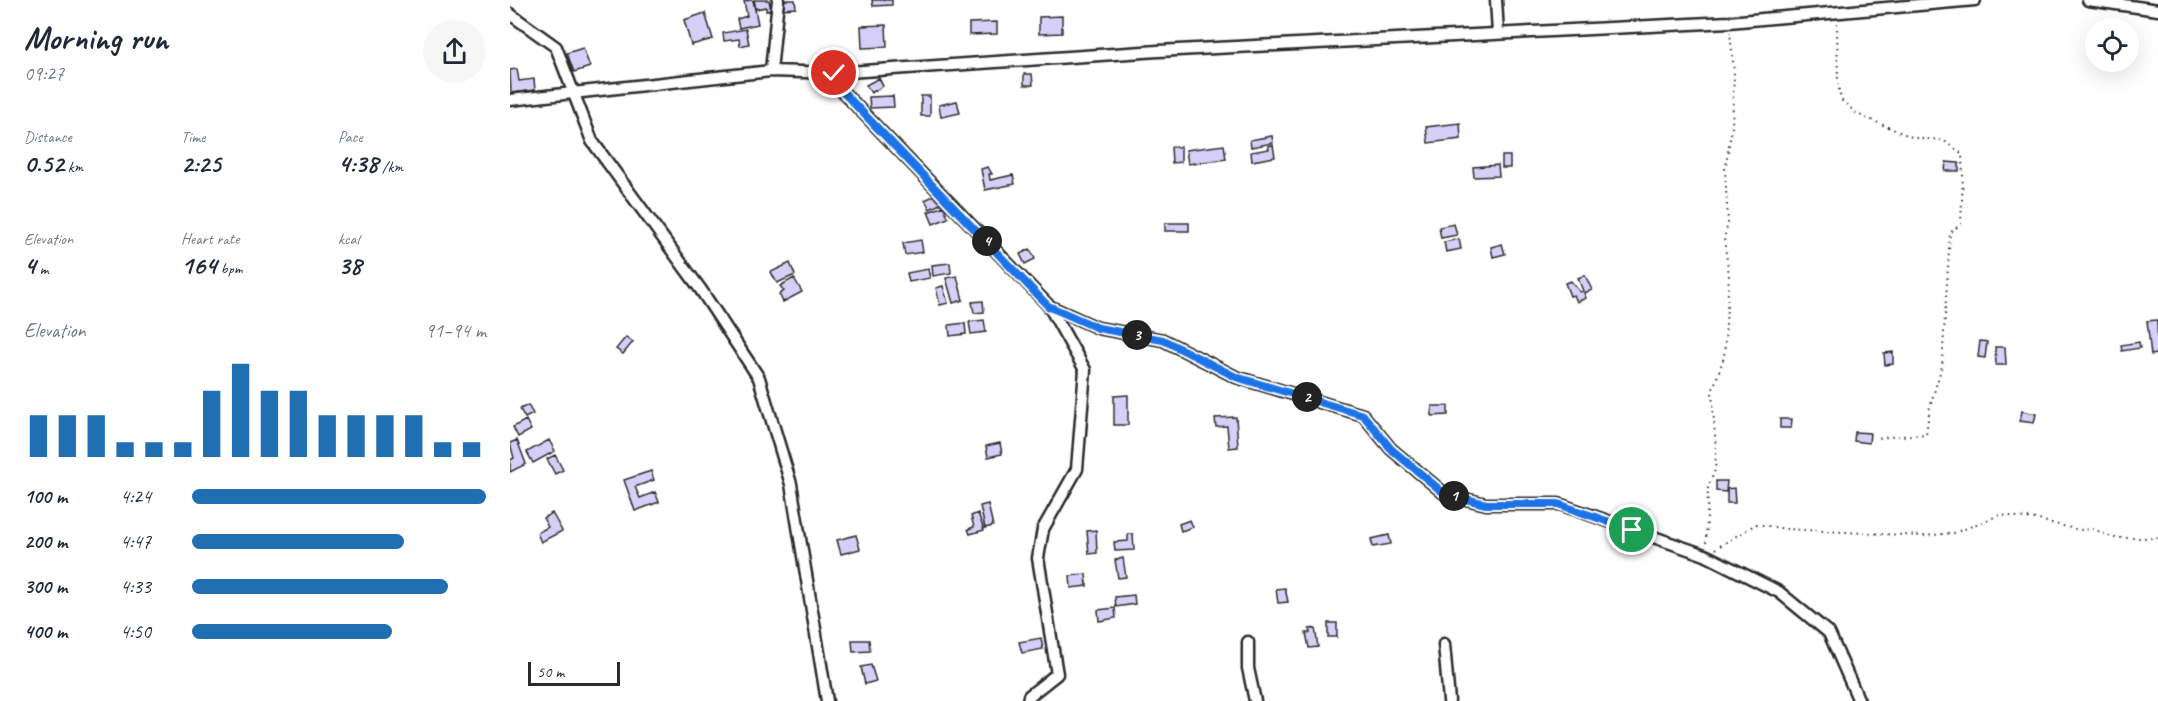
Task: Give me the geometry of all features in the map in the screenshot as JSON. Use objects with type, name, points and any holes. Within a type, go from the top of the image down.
[{"type":"street","points":[[771,71],[778,0]]},
{"type":"street","points":[[1496,0],[1498,33]]},
{"type":"street","points":[[510,100],[771,71],[834,73],[1498,33],[1729,22],[1975,0]]},
{"type":"street","points":[[2088,0],[2158,10]]},
{"type":"street","points":[[510,14],[556,47],[592,141],[701,290],[759,378],[791,484],[827,701]]},
{"type":"street","points":[[834,73],[842,91],[1048,306],[1085,370],[1077,469],[1043,529],[1038,558],[1057,674],[1029,696],[1028,701]]},
{"type":"street","points":[[1048,306],[1098,328],[1163,340],[1236,377],[1363,415],[1391,449],[1445,494],[1486,504],[1558,504],[1705,555],[1779,592],[1829,633],[1859,701]]},
{"type":"street","points":[[1248,642],[1248,668],[1256,701]]},
{"type":"street","points":[[1444,644],[1449,701]]},
{"type":"path","points":[[1836,13],[1838,85],[1841,100],[1857,114],[1914,138],[1943,140],[1962,154],[1964,175],[1961,224],[1950,233],[1942,366],[1930,406],[1926,434],[1877,438]]},
{"type":"path","points":[[1705,555],[1708,488],[1715,470],[1716,451],[1712,392],[1724,357],[1729,274],[1724,239],[1728,223],[1725,169],[1732,127],[1734,72],[1729,22]]},
{"type":"path","points":[[1705,555],[1756,524],[1785,529],[1924,536],[1954,533],[2000,515],[2035,519],[2079,530],[2094,529],[2113,538],[2158,538]]},
{"type":"building","points":[[753,0],[758,24],[739,28],[737,19],[747,16],[744,1]]},
{"type":"building","points":[[754,0],[769,0],[771,10],[766,11],[766,7],[756,9]]},
{"type":"building","points":[[782,0],[795,0],[796,8],[782,9]]},
{"type":"building","points":[[872,0],[892,0],[892,5],[873,6]]},
{"type":"building","points":[[705,13],[713,39],[691,45],[684,20]]},
{"type":"building","points":[[1062,16],[1062,33],[1039,34],[1039,17]]},
{"type":"building","points":[[997,22],[997,34],[969,35],[969,23]]},
{"type":"building","points":[[886,25],[887,47],[862,48],[861,26]]},
{"type":"building","points":[[746,29],[749,44],[740,46],[739,39],[724,41],[723,33]]},
{"type":"building","points":[[583,48],[590,67],[574,72],[567,53]]},
{"type":"building","points":[[517,69],[519,81],[534,79],[535,90],[511,93],[510,70]]},
{"type":"building","points":[[1024,74],[1032,74],[1033,85],[1024,85]]},
{"type":"building","points":[[879,78],[883,86],[871,93],[866,85]]},
{"type":"building","points":[[893,96],[894,107],[870,108],[869,97]]},
{"type":"building","points":[[921,96],[930,96],[930,116],[921,116]]},
{"type":"building","points":[[957,101],[960,113],[941,117],[939,105]]},
{"type":"building","points":[[1460,123],[1461,139],[1428,143],[1426,127]]},
{"type":"building","points":[[1272,136],[1273,143],[1251,147],[1250,140]]},
{"type":"building","points":[[1224,145],[1226,159],[1188,164],[1186,150]]},
{"type":"building","points":[[1273,145],[1275,157],[1252,161],[1251,152],[1269,149],[1268,146]]},
{"type":"building","points":[[1171,147],[1181,147],[1181,162],[1172,163]]},
{"type":"building","points":[[1502,156],[1510,156],[1510,168],[1502,168]]},
{"type":"building","points":[[1946,162],[1959,163],[1959,171],[1945,171]]},
{"type":"building","points":[[1498,165],[1499,176],[1474,177],[1473,167]]},
{"type":"building","points":[[988,167],[992,174],[989,174],[990,180],[1013,175],[1015,184],[985,190],[981,169]]},
{"type":"building","points":[[937,194],[942,203],[930,209],[925,200]]},
{"type":"building","points":[[944,206],[948,218],[933,224],[928,212]]},
{"type":"building","points":[[1165,223],[1189,223],[1189,231],[1165,231]]},
{"type":"building","points":[[1454,224],[1457,235],[1441,238],[1439,227]]},
{"type":"building","points":[[1459,239],[1461,249],[1446,252],[1444,242]]},
{"type":"building","points":[[921,240],[923,252],[905,255],[903,243]]},
{"type":"building","points":[[1502,244],[1505,254],[1493,257],[1491,247]]},
{"type":"building","points":[[1030,249],[1035,259],[1025,264],[1020,254]]},
{"type":"building","points":[[790,263],[795,275],[777,283],[771,272]]},
{"type":"building","points":[[950,263],[951,273],[933,276],[932,265]]},
{"type":"building","points":[[928,269],[930,278],[909,282],[907,273]]},
{"type":"building","points":[[1585,275],[1592,290],[1584,293],[1586,298],[1577,302],[1574,295],[1570,296],[1565,283],[1571,281],[1580,292],[1583,291],[1578,278]]},
{"type":"building","points":[[957,276],[963,300],[953,303],[946,278]]},
{"type":"building","points":[[794,278],[802,292],[783,302],[779,294],[784,291],[780,286]]},
{"type":"building","points":[[943,286],[948,303],[940,305],[936,288]]},
{"type":"building","points":[[983,301],[984,312],[974,313],[972,302]]},
{"type":"building","points":[[984,320],[986,332],[971,334],[969,322]]},
{"type":"building","points":[[2157,320],[2158,354],[2151,355],[2147,321]]},
{"type":"building","points":[[965,323],[966,334],[950,336],[949,325]]},
{"type":"building","points":[[626,337],[633,342],[623,354],[616,349]]},
{"type":"building","points":[[1980,341],[1987,342],[1985,358],[1978,357]]},
{"type":"building","points":[[2139,342],[2140,348],[2122,351],[2121,345]]},
{"type":"building","points":[[1995,347],[2005,347],[2006,365],[1996,365]]},
{"type":"building","points":[[1893,352],[1893,364],[1885,365],[1884,353]]},
{"type":"building","points":[[1128,395],[1128,425],[1114,425],[1114,396]]},
{"type":"building","points":[[528,405],[533,414],[525,418],[520,409]]},
{"type":"building","points":[[1432,406],[1448,406],[1448,415],[1432,416]]},
{"type":"building","points":[[2022,411],[2036,414],[2034,423],[2020,421]]},
{"type":"building","points":[[1236,417],[1238,447],[1229,448],[1227,426],[1216,427],[1215,418]]},
{"type":"building","points":[[1780,419],[1792,419],[1791,428],[1780,428]]},
{"type":"building","points":[[526,420],[531,430],[518,437],[513,427]]},
{"type":"building","points":[[1855,432],[1870,433],[1869,443],[1854,441]]},
{"type":"building","points":[[517,440],[526,464],[510,472],[510,460],[514,458],[510,443]]},
{"type":"building","points":[[549,440],[555,451],[533,463],[527,452]]},
{"type":"building","points":[[1000,443],[1002,454],[988,457],[986,446]]},
{"type":"building","points":[[555,455],[563,470],[555,474],[547,459]]},
{"type":"building","points":[[651,471],[654,480],[635,487],[640,498],[655,492],[659,502],[635,511],[624,480]]},
{"type":"building","points":[[1716,481],[1727,481],[1726,492],[1716,491]]},
{"type":"building","points":[[1734,488],[1735,503],[1727,503],[1727,489]]},
{"type":"building","points":[[988,504],[993,526],[985,528],[980,506]]},
{"type":"building","points":[[552,513],[562,531],[541,542],[537,533],[548,527],[543,518]]},
{"type":"building","points":[[978,513],[984,530],[970,534],[968,529],[974,527],[971,516]]},
{"type":"building","points":[[1190,520],[1193,527],[1181,531],[1179,524]]},
{"type":"building","points":[[1096,530],[1097,553],[1089,554],[1087,531]]},
{"type":"building","points":[[1128,534],[1133,534],[1134,550],[1115,551],[1114,542],[1128,541]]},
{"type":"building","points":[[856,535],[860,549],[841,554],[837,540]]},
{"type":"building","points":[[1389,535],[1391,544],[1373,547],[1371,539]]},
{"type":"building","points":[[1123,558],[1126,577],[1118,578],[1115,560]]},
{"type":"building","points":[[1086,574],[1087,586],[1071,588],[1070,576]]},
{"type":"building","points":[[1285,588],[1288,602],[1278,603],[1276,589]]},
{"type":"building","points":[[1134,595],[1135,604],[1116,607],[1115,597]]},
{"type":"building","points":[[1115,608],[1116,618],[1099,621],[1098,610]]},
{"type":"building","points":[[1328,623],[1337,623],[1337,637],[1328,637]]},
{"type":"building","points":[[1315,628],[1318,647],[1309,648],[1306,633],[1310,633],[1309,629]]},
{"type":"building","points":[[1041,638],[1043,649],[1022,653],[1019,642]]},
{"type":"building","points":[[852,640],[869,640],[870,651],[853,652]]},
{"type":"building","points":[[871,665],[876,681],[865,684],[861,667]]},
{"type":"route","points":[[834,73],[842,91],[1048,306],[1098,328],[1163,340],[1236,377],[1363,415],[1391,449],[1445,494],[1486,504],[1558,504],[1632,530]]}]
